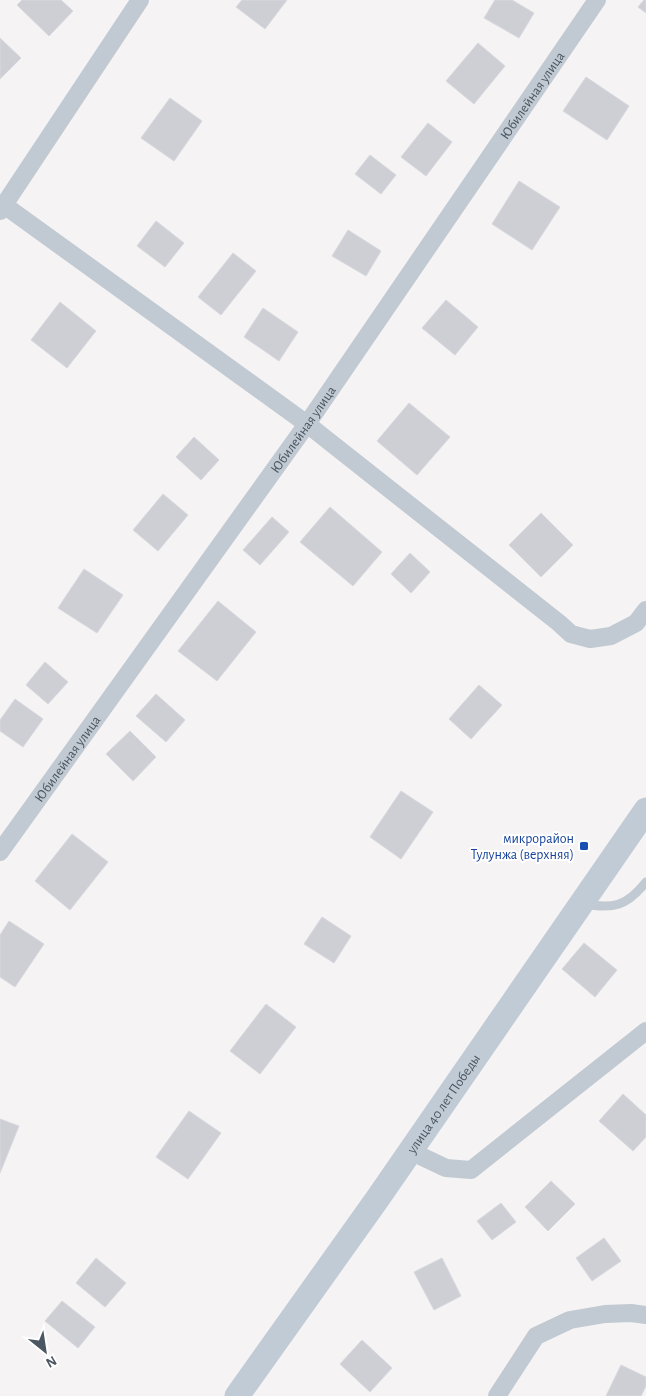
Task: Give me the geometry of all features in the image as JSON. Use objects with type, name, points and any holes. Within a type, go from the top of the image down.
[{"type":"street","points":[[140,0],[2,208],[307,424],[571,634],[590,639],[610,636],[636,623],[646,610]]},
{"type":"street","name":"Юбилейная улица","points":[[0,852],[307,424],[597,0]]},
{"type":"street","name":"улица 40 лет Победы","points":[[237,1396],[410,1152],[646,810]]},
{"type":"street","points":[[410,1152],[446,1168],[471,1170],[646,1031]]},
{"type":"street","points":[[497,1396],[536,1336],[570,1320],[605,1314],[631,1313],[646,1315]]},
{"type":"lane","points":[[580,904],[605,907],[623,903],[636,894],[646,882]]},
{"type":"building","points":[[22,0],[61,0],[73,11],[49,36],[17,5]]},
{"type":"building","points":[[242,0],[287,0],[265,29],[236,7]]},
{"type":"building","points":[[495,0],[512,0],[534,13],[519,38],[484,18]]},
{"type":"building","points":[[646,0],[646,13],[638,7]]},
{"type":"building","points":[[0,38],[21,58],[0,79]]},
{"type":"building","points":[[478,43],[505,66],[474,104],[446,81]]},
{"type":"building","points":[[586,77],[629,106],[607,140],[563,111]]},
{"type":"building","points":[[170,98],[202,121],[174,161],[141,138]]},
{"type":"building","points":[[428,123],[452,142],[426,176],[401,157]]},
{"type":"building","points":[[370,155],[396,175],[381,194],[355,174]]},
{"type":"building","points":[[519,181],[560,207],[532,250],[492,224]]},
{"type":"building","points":[[156,221],[184,243],[165,267],[137,246]]},
{"type":"building","points":[[348,230],[381,251],[366,276],[332,256]]},
{"type":"building","points":[[233,253],[256,271],[221,315],[198,297]]},
{"type":"building","points":[[446,300],[478,327],[455,355],[422,328]]},
{"type":"building","points":[[60,302],[96,331],[67,368],[31,340]]},
{"type":"building","points":[[263,308],[298,332],[279,361],[244,337]]},
{"type":"building","points":[[409,403],[450,437],[417,475],[377,441]]},
{"type":"building","points":[[194,437],[219,460],[201,480],[176,457]]},
{"type":"building","points":[[163,494],[188,515],[158,551],[133,530]]},
{"type":"building","points":[[330,507],[382,552],[353,586],[300,542]]},
{"type":"building","points":[[541,513],[573,545],[541,577],[509,545]]},
{"type":"building","points":[[272,517],[289,532],[260,565],[243,550]]},
{"type":"building","points":[[410,553],[430,572],[411,593],[391,574]]},
{"type":"building","points":[[84,569],[123,595],[97,633],[58,608]]},
{"type":"building","points":[[218,601],[256,632],[217,681],[178,651]]},
{"type":"building","points":[[45,662],[68,682],[48,704],[26,685]]},
{"type":"building","points":[[479,685],[502,705],[471,739],[449,719]]},
{"type":"building","points":[[156,694],[185,720],[166,742],[136,716]]},
{"type":"building","points":[[15,699],[43,719],[23,747],[0,731],[0,720]]},
{"type":"building","points":[[130,731],[156,757],[133,781],[106,754]]},
{"type":"building","points":[[401,791],[433,812],[401,859],[370,837]]},
{"type":"building","points":[[72,834],[108,862],[70,910],[35,881]]},
{"type":"building","points":[[322,917],[351,936],[334,963],[304,944]]},
{"type":"building","points":[[9,921],[44,944],[15,987],[0,977],[0,935]]},
{"type":"building","points":[[584,943],[617,970],[595,997],[562,969]]},
{"type":"building","points":[[266,1004],[296,1027],[260,1074],[230,1051]]},
{"type":"building","points":[[623,1094],[646,1115],[646,1137],[633,1151],[599,1121]]},
{"type":"building","points":[[189,1111],[221,1133],[188,1179],[156,1157]]},
{"type":"building","points":[[0,1119],[19,1126],[0,1173]]},
{"type":"building","points":[[551,1181],[575,1204],[548,1231],[525,1207]]},
{"type":"building","points":[[501,1203],[516,1222],[492,1240],[477,1221]]},
{"type":"building","points":[[604,1238],[621,1261],[592,1281],[576,1258]]},
{"type":"building","points":[[96,1258],[126,1283],[105,1307],[76,1283]]},
{"type":"building","points":[[442,1258],[461,1296],[434,1310],[414,1272]]},
{"type":"building","points":[[62,1301],[95,1327],[78,1348],[45,1321]]},
{"type":"building","points":[[362,1340],[392,1368],[370,1392],[340,1364]]},
{"type":"building","points":[[621,1365],[646,1377],[646,1386],[641,1396],[606,1396]]},
{"type":"place","name":"микрорайон Тулунжа (верхняя)","points":[[584,846]]}]
